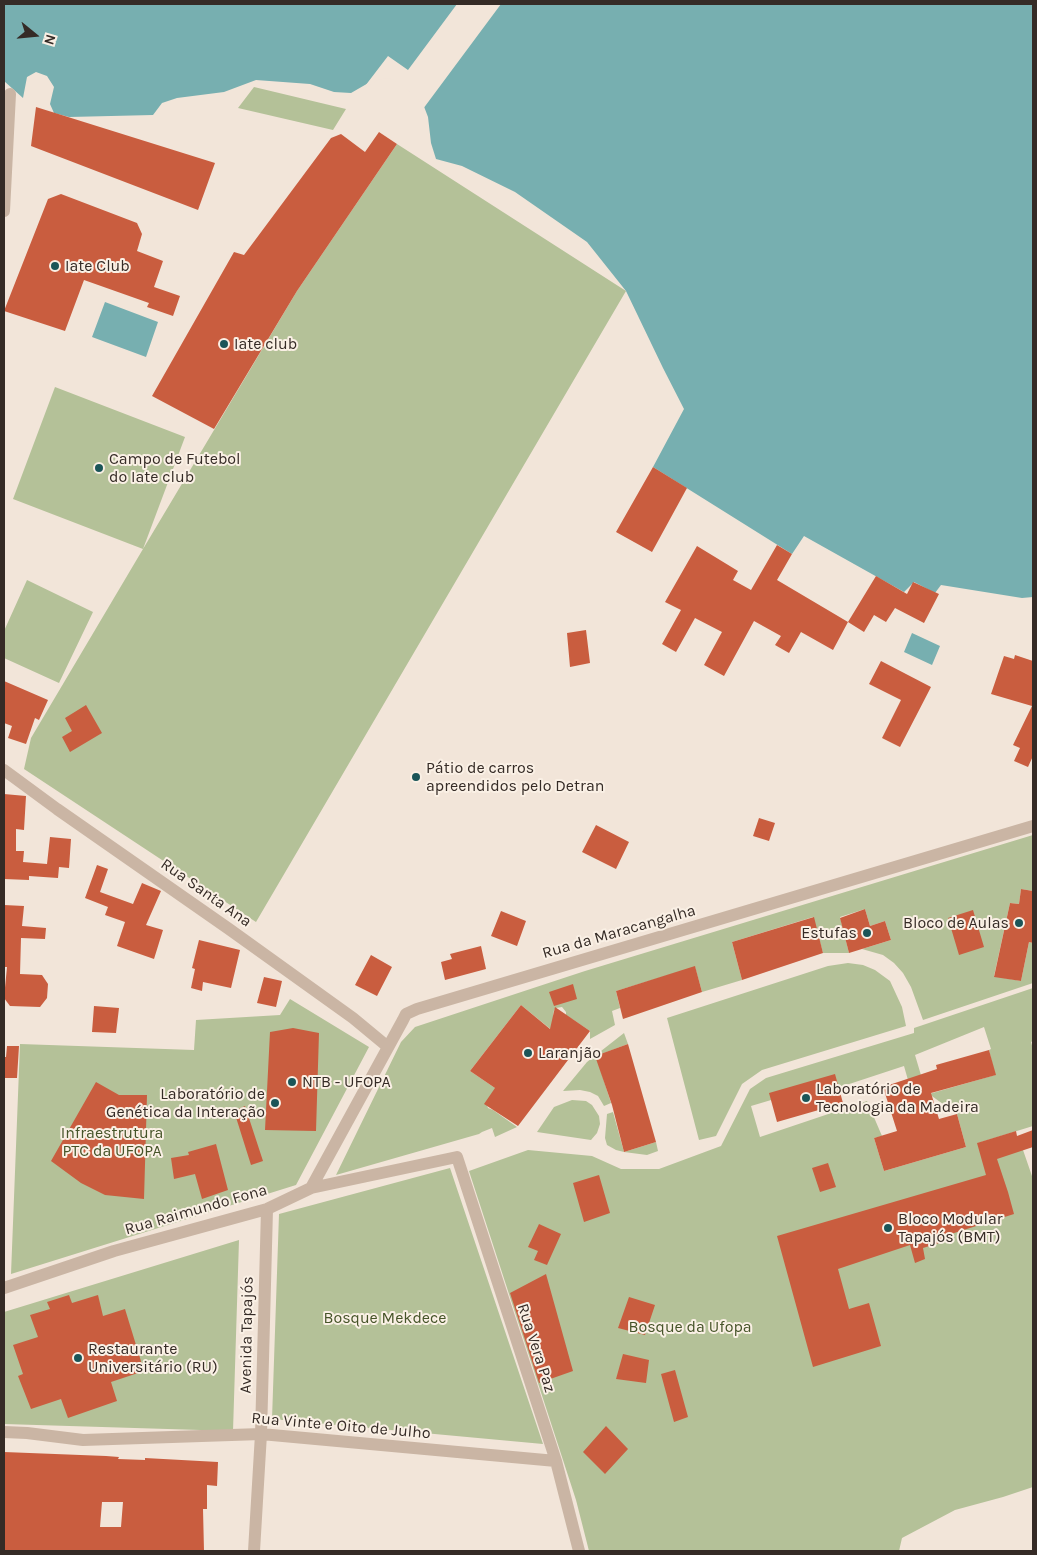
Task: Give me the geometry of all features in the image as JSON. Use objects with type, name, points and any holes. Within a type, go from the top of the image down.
[{"type":"street","points":[[4,211],[10,94]]},
{"type":"street","name":"Rua Santa Ana","points":[[4,770],[56,809],[237,934],[353,1018],[388,1047]]},
{"type":"street","name":"Rua da Maracangalha","points":[[311,1188],[406,1014],[426,1005],[1033,826]]},
{"type":"street","name":"Rua Raimundo Fona","points":[[4,1288],[114,1251],[267,1209],[311,1188],[456,1157]]},
{"type":"street","name":"Rua Vera Paz","points":[[456,1157],[556,1461],[579,1551]]},
{"type":"street","name":"Avenida Tapajós","points":[[254,1551],[261,1434],[267,1209]]},
{"type":"street","name":"Rua Vinte e Oito de Julho","points":[[4,1432],[83,1440],[261,1434],[556,1461]]},
{"type":"green space","points":[[254,87],[346,109],[333,130],[238,108]]},
{"type":"green space","points":[[397,144],[626,291],[256,922],[24,769],[31,738],[297,291]]},
{"type":"green space","name":"Campo de Futebol do Iate club","points":[[55,387],[185,437],[143,549],[13,499]]},
{"type":"green space","points":[[27,580],[93,612],[59,683],[4,658],[4,631]]},
{"type":"green space","points":[[1033,835],[1033,891],[1021,889],[1019,904],[1010,903],[994,976],[1021,981],[1029,942],[1033,943],[1033,983],[923,1020],[911,987],[903,973],[883,955],[862,949],[891,940],[885,921],[870,926],[865,909],[840,917],[849,953],[823,953],[813,917],[732,942],[742,980],[702,992],[695,967],[616,991],[620,1008],[612,1011],[615,1025],[590,1039],[590,1031],[566,1015],[562,1007],[554,1010],[553,1016],[559,1036],[521,1005],[470,1071],[498,1090],[486,1102],[488,1108],[517,1127],[495,1137],[492,1128],[479,1134],[336,1175],[401,1042],[415,1027],[585,971]]},
{"type":"green space","points":[[848,963],[863,965],[875,970],[890,981],[902,1007],[906,1026],[762,1070],[742,1084],[716,1136],[699,1140],[667,1018],[828,966]]},
{"type":"green space","name":"Bosque da Ufopa","points":[[1033,988],[1033,1041],[1031,1042],[1033,1049],[1033,1126],[978,1143],[1023,1150],[1033,1179],[1033,1487],[955,1510],[902,1538],[899,1551],[589,1551],[576,1500],[469,1171],[528,1150],[592,1156],[621,1169],[659,1169],[721,1146],[750,1089],[766,1078],[914,1033],[914,1028]],"holes":[[[984,1027],[991,1049],[989,1050],[995,1075],[929,1094],[957,1114],[966,1147],[884,1171],[874,1138],[882,1136],[867,1101],[760,1137],[751,1106],[825,1084],[828,1091],[904,1066],[910,1087],[923,1082],[915,1055]]]},
{"type":"green space","name":"Infraestrutura PTC da UFOPA","points":[[290,999],[369,1047],[296,1185],[11,1274],[20,1044],[194,1050],[196,1020],[280,1015]]},
{"type":"green space","points":[[624,1033],[628,1044],[596,1056],[611,1103],[604,1106],[598,1096],[590,1092],[580,1090],[563,1091],[587,1062]]},
{"type":"green space","points":[[572,1100],[586,1101],[592,1105],[599,1116],[600,1124],[597,1133],[591,1140],[537,1132],[554,1107]]},
{"type":"green space","points":[[613,1112],[624,1152],[607,1145],[605,1138],[607,1114]]},
{"type":"green space","points":[[656,1142],[658,1151],[647,1155],[624,1152]]},
{"type":"green space","name":"Bosque Mekdece","points":[[450,1168],[543,1444],[272,1419],[279,1214]]},
{"type":"green space","points":[[239,1240],[233,1431],[4,1424],[4,1312]]},
{"type":"water","points":[[4,4],[1033,4],[1033,597],[1022,598],[941,585],[935,593],[914,582],[904,592],[804,536],[792,554],[653,467],[684,409],[626,291],[587,242],[515,192],[462,166],[436,159],[431,143],[428,117],[420,96],[395,78],[377,78],[351,93],[334,92],[310,84],[256,80],[224,92],[177,98],[162,103],[153,115],[69,117],[54,113],[50,104],[54,87],[47,76],[36,72],[27,77],[23,98],[4,81]]},
{"type":"water","points":[[105,302],[158,322],[146,357],[92,337]]},
{"type":"water","points":[[912,633],[940,646],[932,665],[904,652]]},
{"type":"pier","points":[[457,4],[501,4],[423,109],[418,97],[394,80],[387,78],[378,80],[362,90],[388,56],[408,70]]},
{"type":"building","points":[[36,107],[215,163],[198,210],[31,146]]},
{"type":"building","points":[[379,132],[397,144],[297,291],[214,429],[152,396],[234,252],[244,255],[331,138],[341,134],[365,152]]},
{"type":"building","name":"Iate Club","points":[[61,194],[137,223],[142,234],[137,251],[163,261],[154,287],[180,296],[173,316],[147,307],[149,303],[84,280],[65,331],[4,311],[48,199]]},
{"type":"building","points":[[653,467],[687,488],[652,552],[616,532]]},
{"type":"building","points":[[777,545],[792,554],[777,580],[848,622],[833,650],[801,632],[789,653],[775,645],[781,636],[754,621],[724,676],[704,665],[722,632],[695,618],[676,652],[662,644],[681,610],[665,602],[697,546],[738,571],[733,580],[751,590]]},
{"type":"building","points":[[876,576],[907,594],[913,582],[939,594],[924,623],[895,608],[886,622],[874,615],[864,632],[848,622]]},
{"type":"building","points":[[586,630],[590,663],[570,667],[567,633]]},
{"type":"building","points":[[1015,655],[1033,661],[1033,756],[1028,767],[1014,761],[1020,748],[1013,745],[1032,706],[991,694],[1004,656],[1014,659]]},
{"type":"building","points":[[881,661],[931,687],[900,747],[882,738],[901,700],[869,684]]},
{"type":"building","points":[[4,681],[48,700],[39,720],[35,718],[26,744],[8,738],[12,726],[4,723]]},
{"type":"building","points":[[86,705],[102,733],[70,752],[62,737],[72,731],[65,718]]},
{"type":"building","points":[[4,794],[26,796],[24,830],[16,829],[16,851],[24,851],[23,862],[47,864],[50,837],[71,839],[69,868],[59,867],[58,878],[29,876],[29,880],[4,879]]},
{"type":"building","points":[[759,818],[775,823],[769,841],[753,836]]},
{"type":"building","points":[[596,825],[629,842],[616,869],[582,852]]},
{"type":"building","points":[[97,865],[108,869],[100,892],[133,904],[142,883],[161,891],[146,925],[163,930],[154,959],[117,946],[125,922],[105,915],[108,907],[85,898]]},
{"type":"building","name":"Bloco de Aulas","points":[[1021,889],[1033,891],[1033,943],[1029,942],[1021,981],[994,977],[1010,903],[1019,904]]},
{"type":"building","points":[[4,905],[24,906],[22,926],[46,928],[45,939],[21,938],[20,974],[42,975],[48,984],[47,998],[40,1007],[10,1006],[4,998],[7,967],[4,967]]},
{"type":"building","name":"Estufas","points":[[865,909],[870,926],[885,921],[891,940],[849,953],[840,918]]},
{"type":"building","points":[[973,910],[984,947],[959,955],[948,918]]},
{"type":"building","points":[[501,911],[526,921],[517,946],[491,936]]},
{"type":"building","points":[[814,917],[823,953],[742,980],[732,942]]},
{"type":"building","points":[[199,940],[240,950],[231,988],[203,982],[202,991],[191,988],[195,969],[192,968]]},
{"type":"building","points":[[481,946],[486,969],[445,980],[441,962],[452,959],[450,954]]},
{"type":"building","points":[[371,955],[392,967],[377,996],[355,985]]},
{"type":"building","points":[[695,966],[702,992],[623,1019],[616,991]]},
{"type":"building","points":[[264,977],[282,981],[276,1007],[257,1003]]},
{"type":"building","points":[[573,984],[577,999],[554,1006],[549,992]]},
{"type":"building","name":"Laranjão","points":[[521,1005],[550,1029],[555,1007],[590,1031],[518,1126],[484,1104],[495,1088],[470,1071]]},
{"type":"building","points":[[94,1006],[119,1008],[116,1033],[92,1032]]},
{"type":"building","name":"NTB - UFOPA","points":[[293,1028],[319,1033],[316,1131],[265,1130],[270,1032]]},
{"type":"building","points":[[628,1044],[656,1142],[624,1152],[612,1105],[595,1056]]},
{"type":"building","points":[[7,1046],[19,1046],[17,1078],[4,1078],[4,1057],[6,1057]]},
{"type":"building","points":[[989,1050],[996,1075],[931,1093],[939,1119],[957,1114],[966,1147],[884,1171],[874,1138],[897,1131],[883,1087],[937,1069],[936,1065]]},
{"type":"building","name":"Laboratório de Tecnologia da Madeira","points":[[835,1074],[843,1103],[777,1122],[769,1093]]},
{"type":"building","points":[[96,1082],[119,1095],[147,1095],[144,1199],[105,1195],[81,1183],[51,1161]]},
{"type":"building","points":[[245,1106],[263,1161],[251,1165],[234,1111]]},
{"type":"building","name":"Bloco Modular Tapajós (BMT)","points":[[1033,1130],[1033,1147],[997,1159],[1014,1214],[951,1234],[952,1239],[923,1248],[925,1259],[915,1263],[910,1245],[838,1269],[849,1309],[869,1303],[881,1346],[813,1367],[777,1236],[986,1175],[977,1143],[1016,1131],[1017,1136]]},
{"type":"building","points":[[216,1144],[228,1190],[202,1199],[195,1174],[174,1179],[171,1158],[189,1155],[188,1152]]},
{"type":"building","points":[[828,1163],[836,1187],[820,1192],[812,1168]]},
{"type":"building","points":[[599,1175],[610,1213],[584,1222],[573,1183]]},
{"type":"building","points":[[539,1224],[561,1234],[547,1265],[534,1260],[538,1251],[528,1247]]},
{"type":"building","points":[[546,1274],[573,1371],[539,1383],[510,1293]]},
{"type":"building","name":"Restaurante Universitário (RU)","points":[[69,1295],[72,1303],[98,1295],[103,1316],[125,1309],[144,1371],[111,1382],[117,1401],[68,1418],[61,1399],[31,1409],[18,1376],[23,1374],[13,1345],[38,1337],[30,1315],[50,1309],[47,1302]]},
{"type":"building","points":[[629,1297],[655,1305],[645,1335],[618,1328]]},
{"type":"building","points":[[623,1354],[649,1360],[646,1383],[616,1379]]},
{"type":"building","points":[[675,1370],[688,1417],[674,1422],[661,1374]]},
{"type":"building","points":[[606,1426],[628,1449],[605,1474],[583,1452]]},
{"type":"building","points":[[4,1452],[106,1456],[119,1457],[118,1459],[145,1460],[145,1458],[218,1462],[217,1486],[207,1485],[207,1509],[203,1509],[204,1551],[4,1551]],"holes":[[[102,1502],[123,1502],[121,1527],[100,1527]]]},
{"type":"place","name":"Iate Club","points":[[55,266]]},
{"type":"place","name":"Iate club","points":[[224,344]]},
{"type":"place","name":"Campo de Futebol do Iate club","points":[[99,468]]},
{"type":"place","name":"Pátio de carros apreendidos pelo Detran","points":[[416,777]]},
{"type":"place","name":"Bloco de Aulas","points":[[1019,923]]},
{"type":"place","name":"Estufas","points":[[867,933]]},
{"type":"place","name":"Laranjão","points":[[528,1053]]},
{"type":"place","name":"NTB - UFOPA","points":[[292,1082]]},
{"type":"place","name":"Laboratório de Tecnologia da Madeira","points":[[806,1098]]},
{"type":"place","name":"Laboratório de Genética da Interação","points":[[275,1103]]},
{"type":"place","name":"Bloco Modular Tapajós (BMT)","points":[[888,1228]]},
{"type":"place","name":"Restaurante Universitário (RU)","points":[[78,1358]]}]
